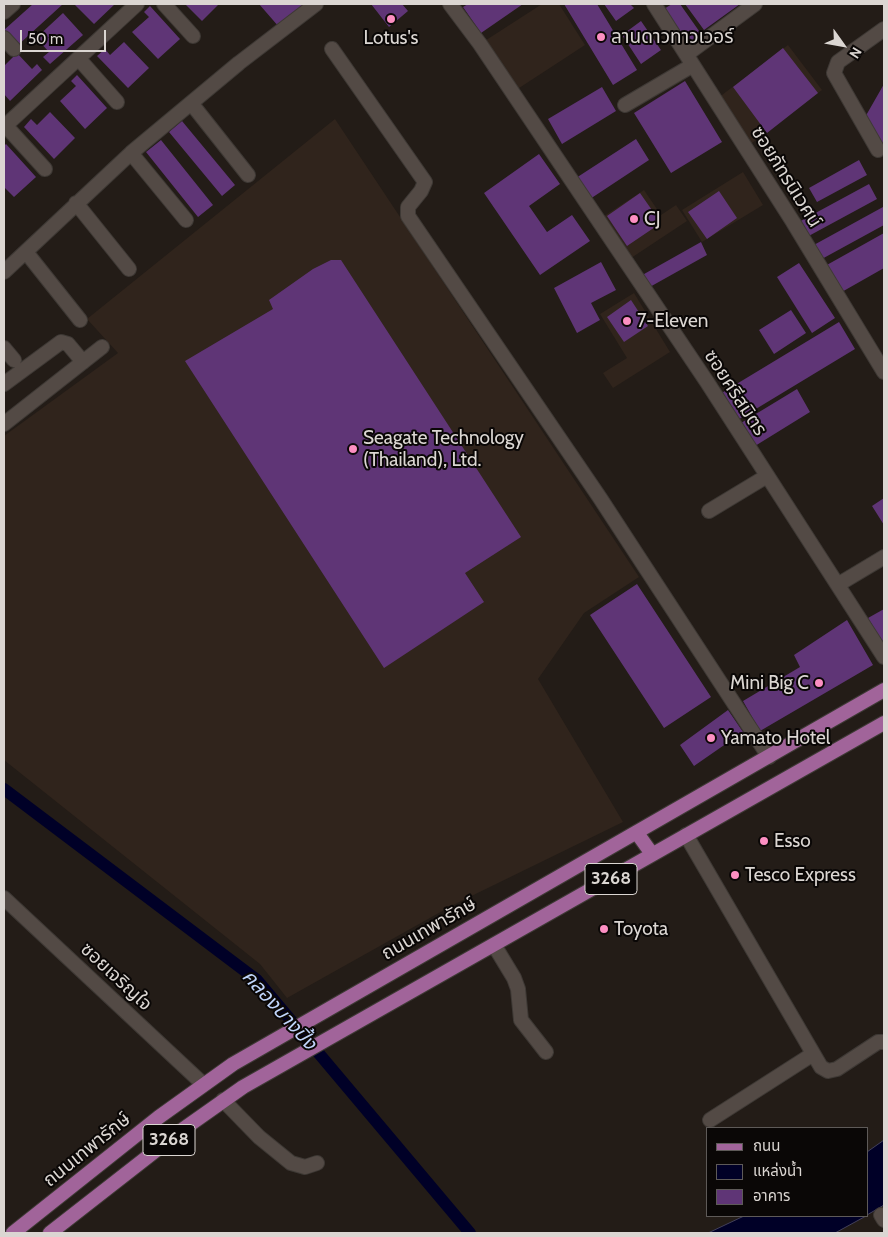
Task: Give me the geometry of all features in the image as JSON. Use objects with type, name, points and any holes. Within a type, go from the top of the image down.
[{"type":"main road","name":"ถนนเทพารักษ์","points":[[23,1230],[203,1084],[280,1035],[637,833],[884,690]]},
{"type":"main road","name":"3268","points":[[50,1233],[223,1100],[336,1033],[884,723]]},
{"type":"main road","points":[[637,833],[652,854]]},
{"type":"street","points":[[4,12],[13,4]]},
{"type":"street","points":[[45,169],[5,126],[137,4]]},
{"type":"street","points":[[164,4],[193,36]]},
{"type":"street","points":[[4,272],[131,153],[316,4]]},
{"type":"street","name":"ซอยศรีสมิตร","points":[[450,4],[517,98],[768,476],[884,657]]},
{"type":"street","name":"ซอยภัทรนิเวศน์","points":[[654,4],[884,372]]},
{"type":"street","points":[[625,106],[690,60],[755,4]]},
{"type":"street","points":[[882,152],[834,73],[838,62],[884,30]]},
{"type":"street","points":[[4,38],[14,49]]},
{"type":"street","points":[[332,49],[425,182],[421,191],[408,207],[408,216],[482,322],[600,498],[769,757]]},
{"type":"street","points":[[79,59],[117,102]]},
{"type":"street","points":[[191,103],[248,175]]},
{"type":"street","points":[[131,153],[186,220]]},
{"type":"street","points":[[76,203],[129,269]]},
{"type":"street","points":[[26,252],[80,320]]},
{"type":"street","points":[[4,384],[61,342],[68,344],[83,362]]},
{"type":"street","points":[[4,424],[102,347]]},
{"type":"street","points":[[4,348],[14,360]]},
{"type":"street","points":[[709,511],[768,476]]},
{"type":"street","points":[[838,584],[884,557]]},
{"type":"street","points":[[686,835],[821,1067],[828,1071],[837,1070],[878,1042],[884,1042]]},
{"type":"street","name":"ซอยเจริญใจ","points":[[4,898],[203,1084]]},
{"type":"street","points":[[494,945],[514,978],[518,989],[521,1020],[546,1052]]},
{"type":"street","points":[[710,1120],[813,1054]]},
{"type":"street","points":[[223,1100],[259,1137],[291,1163],[298,1167],[317,1164]]},
{"type":"shaded area","points":[[542,4],[559,4],[585,45],[513,92],[480,44]]},
{"type":"shaded area","points":[[788,45],[822,90],[748,146],[714,101]]},
{"type":"shaded area","points":[[335,119],[639,577],[584,613],[538,679],[623,822],[453,905],[287,998],[260,964],[4,760],[4,436],[118,353],[87,319]]},
{"type":"shaded area","points":[[743,172],[763,205],[702,242],[682,210]]},
{"type":"shaded area","points":[[644,190],[661,215],[676,205],[687,221],[625,262],[598,220]]},
{"type":"shaded area","points":[[634,293],[670,352],[613,388],[603,373],[627,358],[600,314]]},
{"type":"water","points":[[884,1140],[884,1205],[868,1214],[868,1151]]},
{"type":"water","points":[[742,1217],[864,1217],[835,1233],[708,1233]]},
{"type":"building","points":[[33,4],[63,4],[17,46],[4,30]]},
{"type":"building","points":[[74,4],[115,4],[94,24]]},
{"type":"building","points":[[185,4],[219,4],[202,21]]},
{"type":"building","points":[[259,4],[306,4],[279,27]]},
{"type":"building","name":"Lotus's","points":[[371,4],[402,4],[408,11],[389,27]]},
{"type":"building","points":[[468,4],[523,4],[481,33],[463,7]]},
{"type":"building","name":"ลานดาวทาวเวอร์","points":[[564,4],[597,4],[637,70],[613,85]]},
{"type":"building","points":[[604,4],[630,4],[634,8],[616,21]]},
{"type":"building","points":[[672,4],[680,4],[704,38],[685,51],[659,12]]},
{"type":"building","points":[[685,4],[740,4],[704,30]]},
{"type":"building","points":[[150,6],[180,39],[158,59],[132,32],[149,17],[144,12]]},
{"type":"building","points":[[63,13],[83,35],[50,64],[43,57],[49,52],[36,38]]},
{"type":"building","points":[[641,21],[661,50],[641,64],[622,35]]},
{"type":"building","points":[[124,42],[149,68],[128,88],[97,56],[105,49],[110,55]]},
{"type":"building","points":[[783,48],[818,93],[767,133],[733,87]]},
{"type":"building","points":[[17,53],[32,69],[37,64],[42,70],[10,101],[4,94],[4,66]]},
{"type":"building","points":[[77,75],[107,108],[85,129],[60,101],[76,86],[71,81]]},
{"type":"building","points":[[685,81],[722,142],[671,173],[634,113]]},
{"type":"building","points":[[884,84],[884,143],[881,145],[864,119]]},
{"type":"building","points":[[602,87],[616,111],[562,144],[548,119]]},
{"type":"building","points":[[50,112],[75,138],[54,159],[24,127],[31,119],[37,125]]},
{"type":"building","points":[[182,121],[235,185],[222,196],[169,132]]},
{"type":"building","points":[[636,139],[649,160],[590,199],[576,178]]},
{"type":"building","points":[[161,140],[213,205],[198,217],[146,152]]},
{"type":"building","points":[[6,144],[36,177],[14,197],[4,187],[4,146]]},
{"type":"building","points":[[539,154],[560,184],[529,206],[547,232],[572,215],[590,241],[540,275],[484,193]]},
{"type":"building","points":[[859,160],[867,175],[817,202],[809,188]]},
{"type":"building","points":[[869,184],[877,199],[805,238],[797,223]]},
{"type":"building","points":[[719,191],[737,218],[707,239],[688,212]]},
{"type":"building","name":"CJ","points":[[640,193],[661,223],[627,246],[607,216]]},
{"type":"building","points":[[883,207],[884,225],[820,260],[812,246]]},
{"type":"building","points":[[884,233],[884,268],[840,293],[825,266]]},
{"type":"building","points":[[701,242],[707,255],[648,288],[637,278]]},
{"type":"building","name":"Seagate Technology (Thailand), Ltd.","points":[[331,260],[341,260],[521,537],[465,573],[484,602],[384,668],[185,361],[273,309],[269,300],[313,269]]},
{"type":"building","points":[[601,262],[616,290],[591,303],[600,320],[577,333],[554,288]]},
{"type":"building","points":[[799,263],[835,318],[812,333],[777,277]]},
{"type":"building","name":"7-Eleven","points":[[631,300],[648,326],[624,342],[607,317]]},
{"type":"building","points":[[791,310],[806,333],[774,354],[759,330]]},
{"type":"building","points":[[839,322],[855,349],[736,421],[720,394]]},
{"type":"building","points":[[797,389],[810,412],[755,446],[741,423]]},
{"type":"building","points":[[884,498],[884,525],[872,506]]},
{"type":"building","points":[[637,584],[711,697],[664,728],[590,615]]},
{"type":"building","points":[[884,609],[884,645],[868,618]]},
{"type":"building","points":[[847,620],[873,665],[760,731],[743,701],[800,667],[794,655]]},
{"type":"building","name":"Yamato Hotel","points":[[728,710],[743,732],[694,766],[680,745]]},
{"type":"waterway","name":"คลองบางปิ้ง","points":[[4,789],[257,980],[470,1233]]},
{"type":"place","name":"Lotus's","points":[[391,19]]},
{"type":"place","name":"ลานดาวทาวเวอร์","points":[[601,37]]},
{"type":"place","name":"CJ","points":[[634,219]]},
{"type":"place","name":"7-Eleven","points":[[627,321]]},
{"type":"place","name":"Seagate Technology (Thailand), Ltd.","points":[[353,449]]},
{"type":"place","name":"Mini Big C","points":[[819,683]]},
{"type":"place","name":"Yamato Hotel","points":[[711,738]]},
{"type":"place","name":"Esso","points":[[764,841]]},
{"type":"place","name":"Tesco Express","points":[[735,875]]},
{"type":"place","name":"Toyota","points":[[604,929]]}]
